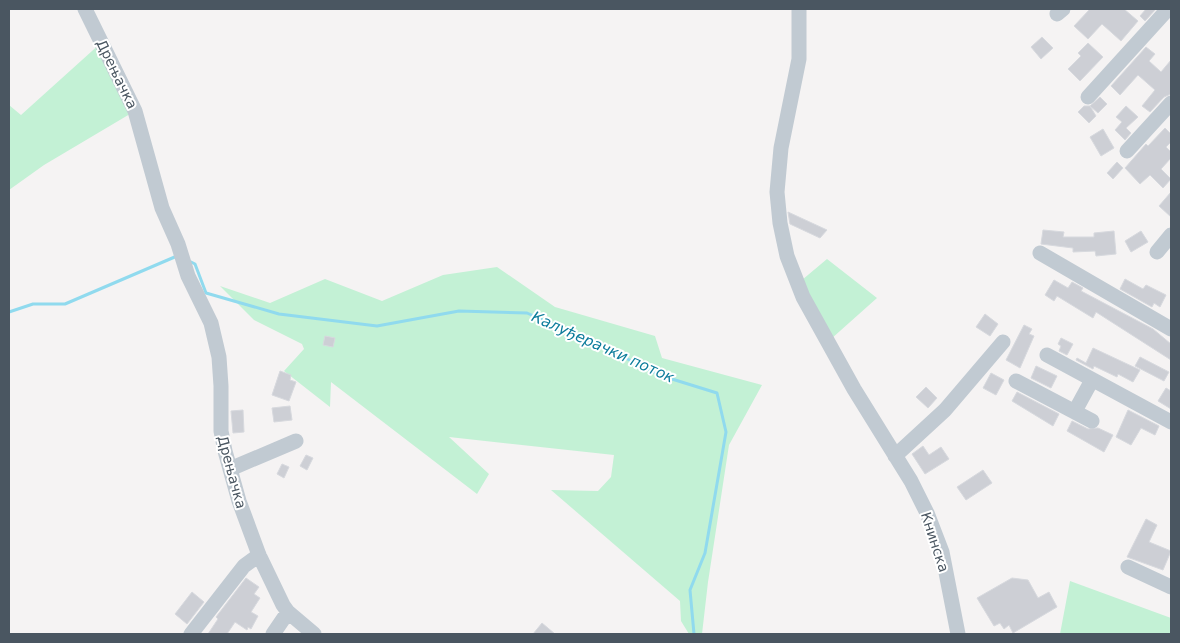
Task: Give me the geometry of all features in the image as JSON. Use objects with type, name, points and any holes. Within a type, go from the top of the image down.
[{"type":"street","name":"Дрењачка","points":[[85,9],[135,110],[162,208],[184,259],[188,276],[205,307],[216,337],[222,386],[221,431],[239,501],[259,556],[288,612],[314,634]]},
{"type":"street","name":"Книнска","points":[[800,9],[799,59],[781,148],[777,192],[786,256],[803,297],[862,405],[895,456],[928,513],[942,552],[958,634]]},
{"type":"street","points":[[1088,97],[1168,9]]},
{"type":"street","points":[[1127,151],[1171,103]]},
{"type":"street","points":[[1157,252],[1171,234]]},
{"type":"street","points":[[1040,253],[1171,329]]},
{"type":"street","points":[[895,456],[945,410],[1003,342]]},
{"type":"street","points":[[1047,355],[1171,422]]},
{"type":"street","points":[[1075,411],[1092,380]]},
{"type":"street","points":[[1016,381],[1092,420]]},
{"type":"street","points":[[230,469],[296,441]]},
{"type":"street","points":[[191,634],[244,566],[259,556]]},
{"type":"street","points":[[1128,567],[1171,587]]},
{"type":"street","points":[[273,634],[288,612]]},
{"type":"green space","points":[[102,42],[135,111],[44,165],[9,190],[9,105],[21,115]]},
{"type":"green space","points":[[827,259],[877,298],[831,339],[802,280]]},
{"type":"green space","points":[[497,267],[555,307],[655,336],[662,358],[762,385],[729,445],[702,634],[689,634],[681,621],[680,601],[551,490],[598,491],[611,477],[614,455],[449,437],[489,474],[477,494],[331,382],[330,407],[284,371],[304,349],[302,344],[254,320],[220,286],[270,303],[325,279],[382,301],[443,275]]},
{"type":"green space","points":[[1070,581],[1171,618],[1171,634],[1060,634]]},
{"type":"building","points":[[1090,9],[1124,9],[1138,21],[1121,41],[1102,24],[1088,39],[1074,26]]},
{"type":"building","points":[[1146,9],[1156,9],[1145,21],[1140,16]]},
{"type":"building","points":[[1042,37],[1053,48],[1041,59],[1031,47]]},
{"type":"building","points":[[1088,43],[1103,57],[1080,81],[1068,69],[1081,56],[1078,53]]},
{"type":"building","points":[[1146,47],[1155,54],[1149,61],[1161,72],[1171,60],[1171,94],[1164,97],[1150,112],[1142,106],[1155,90],[1138,75],[1120,95],[1111,86]]},
{"type":"building","points":[[1100,97],[1107,104],[1098,113],[1090,106]]},
{"type":"building","points":[[1084,106],[1090,106],[1096,116],[1089,123],[1078,112]]},
{"type":"building","points":[[1126,106],[1138,117],[1126,128],[1131,133],[1125,140],[1115,130],[1122,122],[1116,117]]},
{"type":"building","points":[[1165,128],[1171,134],[1171,142],[1166,147],[1171,152],[1171,158],[1161,169],[1171,179],[1163,188],[1150,175],[1140,184],[1125,168],[1146,144],[1148,146]]},
{"type":"building","points":[[1103,129],[1114,148],[1101,156],[1090,137]]},
{"type":"building","points":[[1117,162],[1123,168],[1113,179],[1107,173]]},
{"type":"building","points":[[1171,192],[1171,217],[1159,206]]},
{"type":"building","points":[[788,212],[827,230],[820,238],[790,224]]},
{"type":"building","points":[[1043,230],[1064,232],[1063,237],[1094,237],[1094,233],[1114,231],[1116,254],[1096,256],[1095,251],[1073,252],[1073,248],[1041,244]]},
{"type":"building","points":[[1141,231],[1148,242],[1131,252],[1125,241]]},
{"type":"building","points":[[1125,279],[1143,289],[1146,285],[1166,295],[1160,307],[1154,303],[1152,307],[1120,289]]},
{"type":"building","points":[[1054,280],[1068,288],[1072,282],[1083,288],[1081,291],[1153,329],[1171,344],[1171,360],[1096,312],[1093,318],[1057,296],[1054,301],[1045,295]]},
{"type":"building","points":[[985,314],[998,324],[990,336],[976,327]]},
{"type":"building","points":[[1024,325],[1032,329],[1029,334],[1034,336],[1020,368],[1006,360]]},
{"type":"building","points":[[325,336],[335,338],[333,347],[323,345]]},
{"type":"building","points":[[1061,338],[1073,344],[1067,355],[1059,351],[1061,346],[1058,344]]},
{"type":"building","points":[[1093,348],[1140,370],[1133,382],[1118,374],[1117,377],[1094,366],[1093,369],[1076,360],[1077,358],[1086,363]]},
{"type":"building","points":[[1140,357],[1169,372],[1164,381],[1135,366]]},
{"type":"building","points":[[1036,366],[1057,376],[1051,388],[1031,378]]},
{"type":"building","points":[[280,371],[291,375],[290,380],[296,382],[289,401],[272,395]]},
{"type":"building","points":[[991,373],[1004,380],[996,395],[983,388]]},
{"type":"building","points":[[926,387],[937,398],[928,408],[916,397]]},
{"type":"building","points":[[1166,388],[1171,391],[1171,409],[1158,401]]},
{"type":"building","points":[[1017,392],[1059,414],[1053,426],[1012,401]]},
{"type":"building","points":[[290,406],[292,420],[274,422],[272,408]]},
{"type":"building","points":[[243,410],[244,432],[233,433],[231,411]]},
{"type":"building","points":[[1128,410],[1159,426],[1155,435],[1141,428],[1131,445],[1116,437]]},
{"type":"building","points":[[1072,421],[1088,429],[1098,428],[1113,435],[1104,452],[1067,431]]},
{"type":"building","points":[[923,446],[929,455],[941,447],[949,459],[925,474],[912,454]]},
{"type":"building","points":[[306,455],[313,458],[307,470],[300,466]]},
{"type":"building","points":[[282,464],[289,467],[284,478],[277,474]]},
{"type":"building","points":[[983,470],[992,483],[966,500],[957,487]]},
{"type":"building","points":[[1146,519],[1157,525],[1149,542],[1171,551],[1163,570],[1127,557]]},
{"type":"building","points":[[246,578],[259,587],[254,594],[260,598],[251,612],[258,616],[251,629],[248,627],[247,630],[235,622],[227,634],[208,634],[218,619],[216,617]]},
{"type":"building","points":[[1012,578],[1028,580],[1038,598],[1049,592],[1057,607],[1013,633],[1009,625],[1004,629],[1000,623],[994,626],[977,598]]},
{"type":"building","points":[[192,592],[204,602],[187,624],[175,614]]},
{"type":"building","points":[[542,623],[555,634],[533,634]]},
{"type":"waterway","name":"Калуђерачки поток","points":[[9,312],[33,304],[65,304],[177,256]]},
{"type":"waterway","name":"Калуђерачки поток","points":[[189,261],[195,264],[206,293],[279,314],[377,326],[459,311],[527,313],[608,349],[659,375],[717,393],[726,432],[705,553],[690,590],[694,634]]}]
